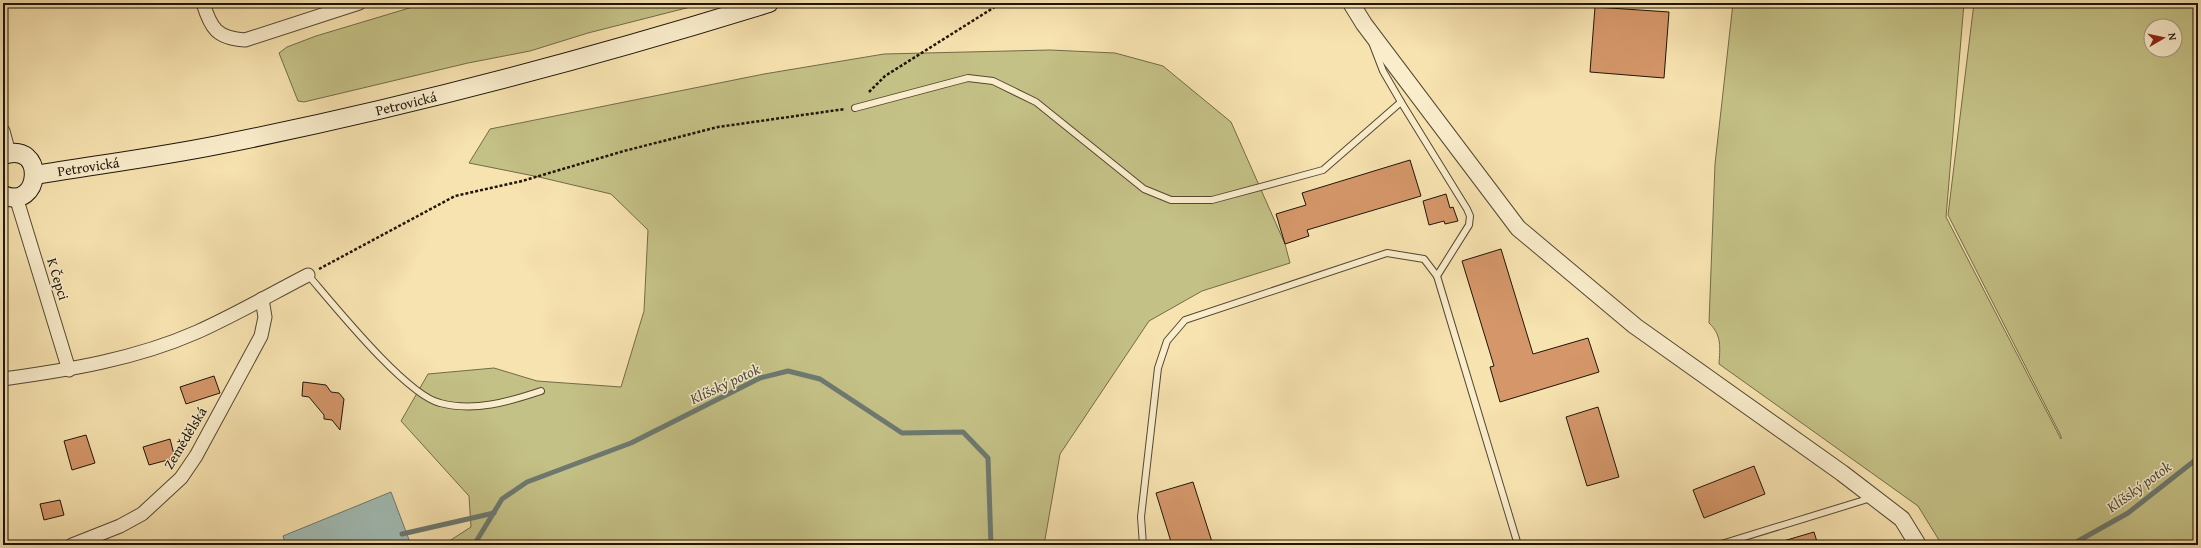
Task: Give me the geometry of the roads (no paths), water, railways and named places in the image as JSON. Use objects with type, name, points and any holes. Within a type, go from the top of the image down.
[{"type":"main road","name":"Petrovická","points":[[35,175],[217,145],[343,118],[461,90],[769,3]]},
{"type":"main road","points":[[6,154],[19,153],[27,158],[33,166],[35,175],[33,185],[26,193],[10,196]]},
{"type":"street","points":[[203,3],[207,17],[217,32],[229,38],[245,40],[359,3]]},
{"type":"street","points":[[1351,3],[1364,24],[1518,228],[1635,326],[1902,519],[1918,545]]},
{"type":"street","points":[[3,130],[6,154]]},
{"type":"street","name":"K Čepci","points":[[10,196],[69,370]]},
{"type":"street","points":[[3,379],[69,370],[142,352],[197,332],[308,275]]},
{"type":"street","name":"Zemědělská","points":[[72,545],[120,526],[142,514],[181,478],[196,456],[261,336],[265,317],[262,299]]},
{"type":"lane","points":[[1364,24],[1383,71],[1461,197],[1470,216],[1469,225],[1437,276]]},
{"type":"lane","points":[[855,108],[968,78],[993,82],[1036,102],[1144,190],[1171,200],[1212,200],[1323,170],[1401,102]]},
{"type":"lane","points":[[1143,545],[1141,517],[1158,368],[1166,341],[1186,320],[1387,253],[1424,259],[1437,276],[1518,545]]},
{"type":"lane","points":[[308,275],[398,374],[414,390],[427,399],[452,406],[491,406],[541,391]]},
{"type":"lane","points":[[1718,545],[1873,497]]},
{"type":"water","points":[[391,492],[411,545],[286,545],[283,536]]},
{"type":"waterway","name":"Klíšský potok","points":[[474,545],[502,499],[527,482],[631,443],[760,378],[788,371],[820,379],[902,433],[963,432],[988,458],[991,545]]},
{"type":"waterway","name":"Klíšský potok","points":[[2071,545],[2128,513],[2198,458]]},
{"type":"waterway","points":[[402,534],[494,513]]}]
